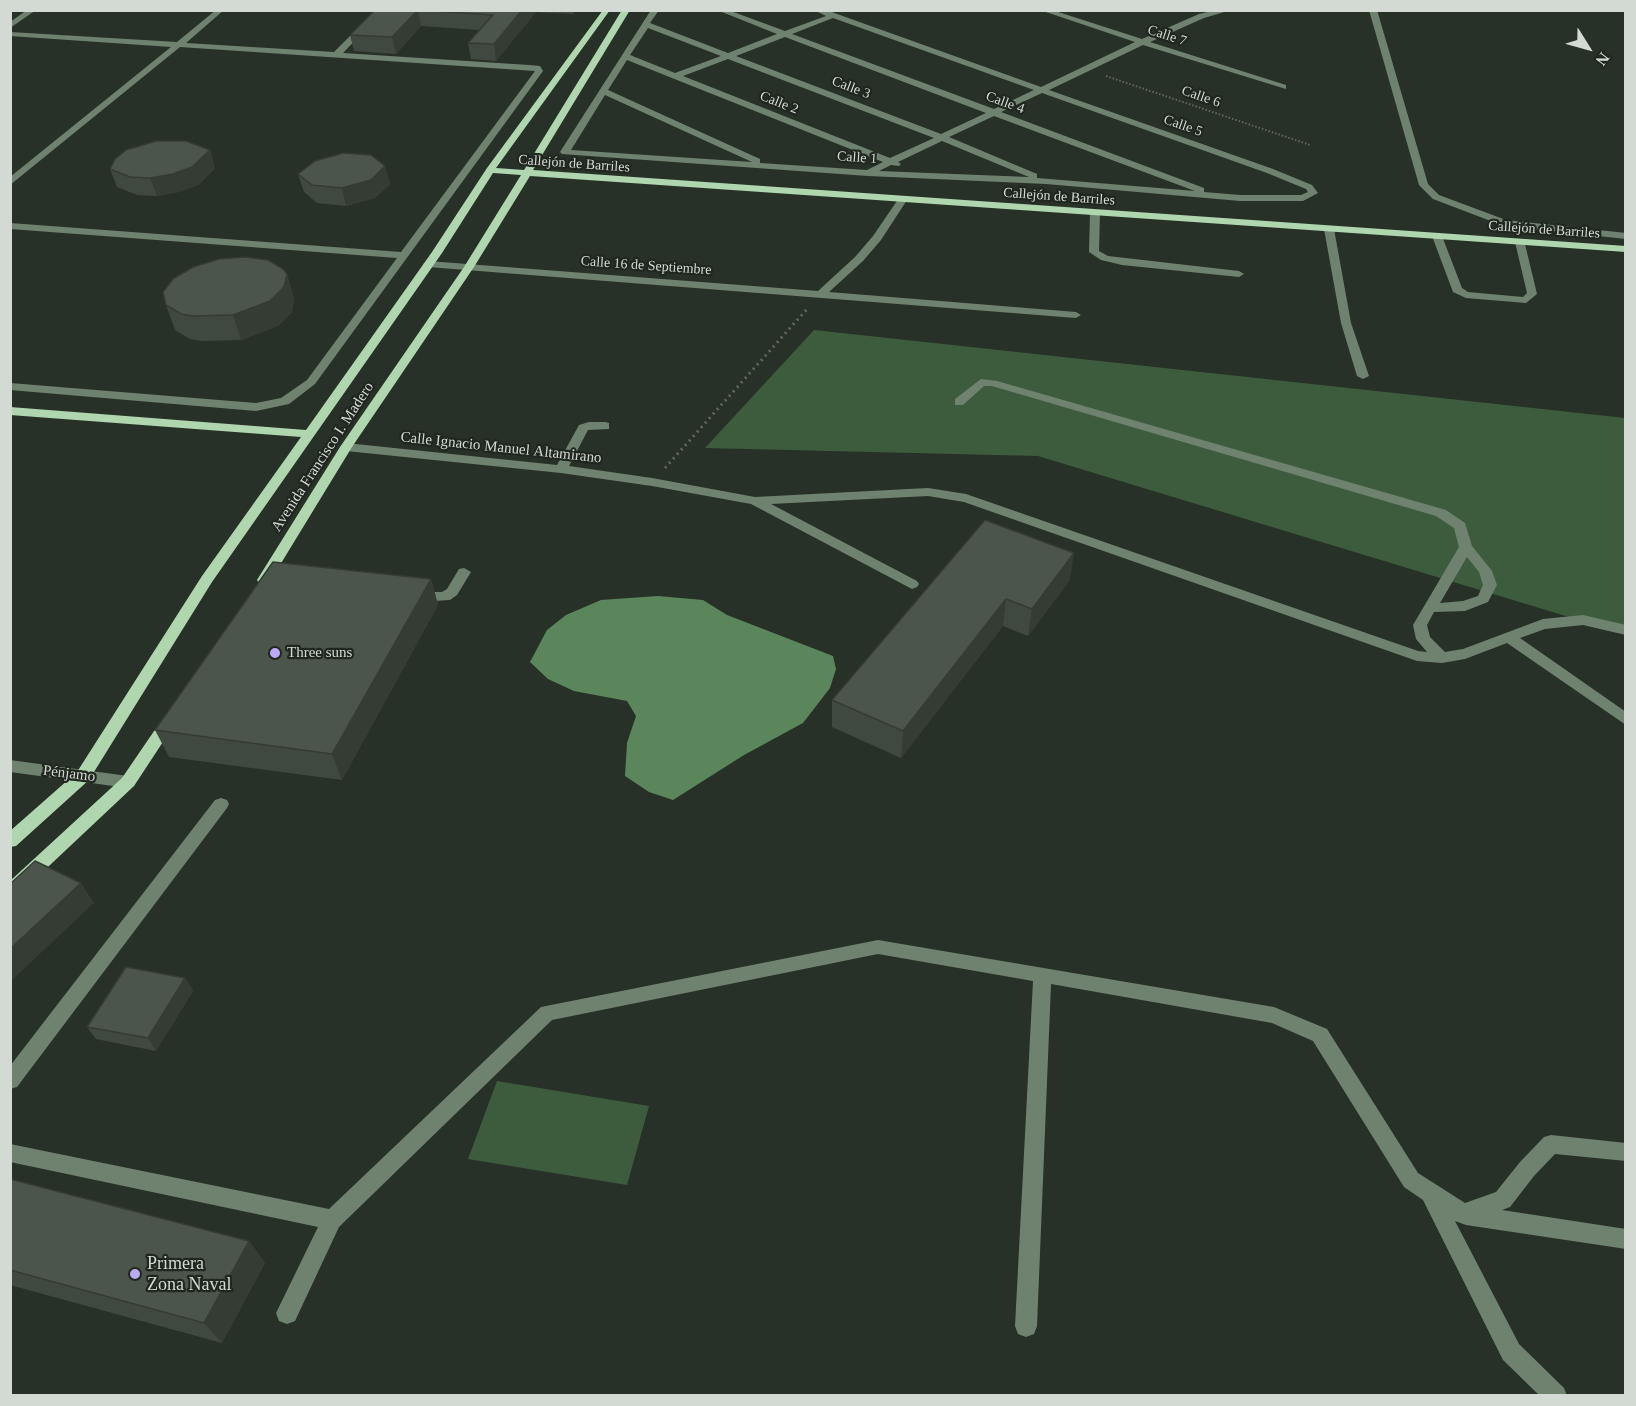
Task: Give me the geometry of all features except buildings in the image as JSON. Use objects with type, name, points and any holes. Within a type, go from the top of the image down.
[{"type":"main road","name":"Avenida Francisco I. Madero","points":[[10,840],[83,776],[207,579],[428,264],[490,170],[607,10]]},
{"type":"main road","name":"Avenida Francisco I. Madero","points":[[265,584],[346,447],[469,267],[626,10]]},
{"type":"main road","name":"Callejón de Barriles","points":[[490,170],[1626,249]]},
{"type":"main road","points":[[10,411],[308,434]]},
{"type":"main road","points":[[10,892],[128,782],[180,705]]},
{"type":"street","points":[[10,26],[33,10]]},
{"type":"street","points":[[10,182],[221,10]]},
{"type":"street","points":[[336,55],[381,10]]},
{"type":"street","name":"Calle 1","points":[[655,10],[565,153],[868,173],[1046,181],[1218,196],[1303,198],[1313,193]]},
{"type":"street","name":"Calle 4","points":[[720,10],[1218,196]]},
{"type":"street","name":"Calle 5","points":[[817,10],[1286,177],[1309,187],[1313,193]]},
{"type":"street","points":[[675,76],[845,10]]},
{"type":"street","name":"Calle 7","points":[[1043,10],[1283,87]]},
{"type":"street","points":[[868,173],[1204,13],[1228,10]]},
{"type":"street","points":[[1373,10],[1424,185],[1437,197],[1504,224],[1626,236]]},
{"type":"street","name":"Calle 3","points":[[645,24],[941,137],[1046,181]]},
{"type":"street","points":[[10,34],[529,67],[537,68],[539,71],[311,382],[278,403],[256,407],[10,386]]},
{"type":"street","name":"Calle 2","points":[[626,56],[923,175]]},
{"type":"street","points":[[603,91],[766,165]]},
{"type":"street","points":[[820,294],[859,260],[877,238],[902,200]]},
{"type":"street","points":[[1095,213],[1094,252],[1105,258],[1122,262],[1239,274]]},
{"type":"street","points":[[10,226],[404,255]]},
{"type":"street","points":[[1329,229],[1346,323],[1363,376]]},
{"type":"street","points":[[1437,236],[1457,290],[1466,295],[1526,300],[1532,294],[1520,242]]},
{"type":"street","name":"Calle 16 de Septiembre","points":[[428,264],[1076,315]]},
{"type":"street","points":[[959,402],[981,382],[993,383],[1441,513],[1460,526],[1466,547],[1485,572],[1490,585],[1483,599],[1465,606],[1430,608]]},
{"type":"street","points":[[561,469],[583,428],[605,426]]},
{"type":"street","name":"Calle Ignacio Manuel Altamirano","points":[[346,447],[561,469],[652,482],[755,501]]},
{"type":"street","points":[[755,501],[928,492],[966,498],[1417,656],[1442,658],[1465,654],[1543,624],[1583,620],[1626,630]]},
{"type":"street","points":[[755,501],[912,584]]},
{"type":"street","points":[[1442,658],[1423,639],[1420,625],[1466,547]]},
{"type":"street","points":[[400,595],[434,599],[445,597],[452,592],[464,572]]},
{"type":"street","points":[[1510,638],[1626,720]]},
{"type":"street","name":"Pénjamo","points":[[10,766],[128,782]]},
{"type":"street","points":[[10,1082],[221,804]]},
{"type":"street","points":[[287,1313],[332,1220],[547,1013],[878,947],[1274,1015],[1320,1035],[1411,1180],[1431,1194],[1463,1214],[1626,1239]]},
{"type":"street","points":[[1026,1326],[1042,975]]},
{"type":"street","points":[[1463,1214],[1503,1200],[1527,1169],[1551,1144],[1626,1152]]},
{"type":"street","points":[[10,1153],[332,1220]]},
{"type":"street","points":[[1431,1194],[1511,1352],[1556,1395]]},
{"type":"path","name":"Calle 6","points":[[1086,69],[1310,145]]},
{"type":"path","points":[[652,482],[820,294]]},
{"type":"shaded area","points":[[814,330],[1625,418],[1625,634],[1038,456],[705,448]]},
{"type":"shaded area","points":[[658,596],[703,600],[727,615],[833,656],[836,669],[830,688],[803,723],[744,755],[673,800],[649,792],[625,776],[627,743],[636,716],[627,701],[574,691],[548,679],[530,662],[547,630],[566,615],[601,600]]},
{"type":"shaded area","points":[[497,1081],[649,1106],[627,1185],[468,1159]]},
{"type":"place","name":"Three suns","points":[[275,653]]},
{"type":"place","name":"Primera Zona Naval","points":[[135,1274]]}]
